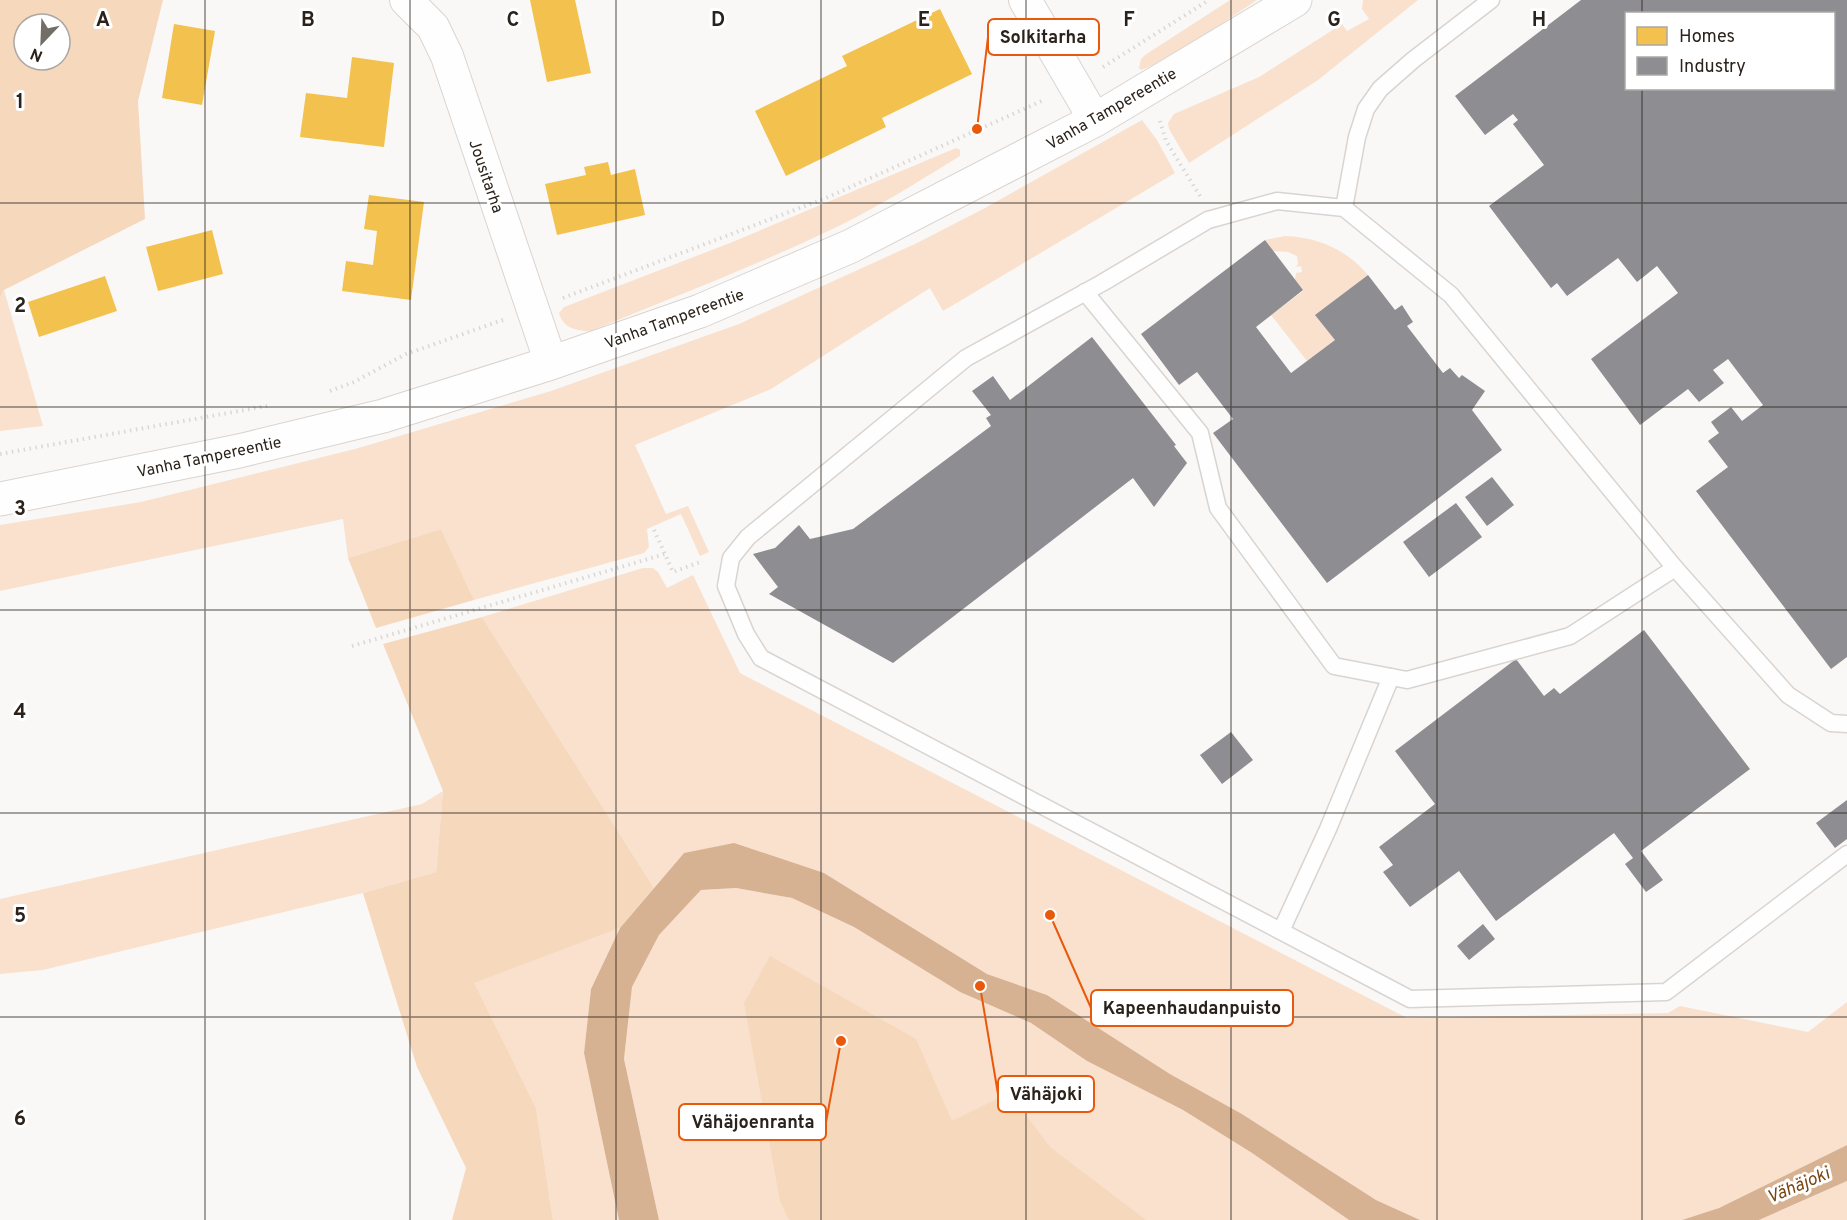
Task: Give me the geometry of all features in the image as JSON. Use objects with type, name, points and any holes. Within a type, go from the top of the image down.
[{"type":"main road","name":"Vanha Tampereentie","points":[[0,499],[239,451],[383,416],[551,363],[700,312],[851,246],[1095,120],[1295,0]]},
{"type":"street","name":"Jousitarha","points":[[406,0],[433,27],[447,56],[551,363]]},
{"type":"street","points":[[1025,0],[1095,120]]},
{"type":"lane","points":[[1344,208],[1360,128],[1366,109],[1380,89],[1413,60],[1491,0]]},
{"type":"lane","points":[[1847,724],[1831,723],[1788,695],[1675,568],[1451,295],[1344,208],[1277,201],[1208,220],[966,358],[748,537],[731,558],[726,586],[746,634],[762,658],[1410,999],[1666,992],[1847,854]]},
{"type":"lane","points":[[1085,292],[1200,433],[1218,508],[1334,666],[1407,680],[1570,636],[1675,568]]},
{"type":"lane","points":[[1281,931],[1328,829],[1391,677]]},
{"type":"path","points":[[327,393],[354,382],[406,354],[532,310],[826,198],[1076,87],[1120,56],[1209,0]]},
{"type":"path","points":[[1159,118],[1167,141],[1215,218]]},
{"type":"path","points":[[0,454],[276,405]]},
{"type":"path","points":[[654,530],[673,572],[704,561]]},
{"type":"path","points":[[352,646],[665,554]]},
{"type":"shaded area","points":[[0,0],[163,0],[138,101],[145,219],[4,290],[0,297]]},
{"type":"shaded area","points":[[1230,0],[1257,0],[1206,34],[1151,66],[1141,70],[1139,68],[1141,59],[1145,55]]},
{"type":"shaded area","points":[[1363,0],[1418,0],[1318,80],[1189,163],[1169,129],[1168,123],[1174,114],[1259,77],[1342,24],[1347,31],[1369,19],[1362,9]]},
{"type":"shaded area","points":[[1142,120],[1157,140],[1175,173],[943,311],[930,288],[771,389],[635,445],[666,514],[688,506],[709,552],[700,556],[681,514],[647,529],[649,547],[644,553],[474,600],[441,529],[348,558],[343,519],[0,591],[0,525],[141,502],[355,449],[551,391],[739,324],[917,243],[985,208]]},
{"type":"shaded area","points":[[956,148],[960,150],[960,156],[894,196],[842,224],[708,284],[591,331],[567,326],[561,318],[559,313],[564,307],[730,243]]},
{"type":"shaded area","points":[[1285,236],[1309,239],[1331,246],[1351,258],[1368,275],[1316,315],[1335,340],[1307,361],[1271,315],[1303,291],[1295,280],[1296,273],[1302,272],[1301,266],[1296,267],[1297,256],[1288,252],[1273,251],[1265,240]]},
{"type":"shaded area","points":[[4,290],[43,426],[0,431],[0,297]]},
{"type":"shaded area","points":[[441,529],[474,600],[376,628],[348,558]]},
{"type":"shaded area","points":[[643,568],[653,568],[658,572],[667,588],[693,575],[740,673],[1407,1018],[1668,1013],[1680,1006],[1808,1032],[1847,1002],[1847,1145],[1719,1208],[1682,1220],[1420,1220],[1376,1200],[1242,1114],[1170,1074],[1047,995],[987,974],[824,873],[684,853],[654,888],[482,617]]},
{"type":"shaded area","points":[[482,617],[654,888],[620,928],[474,983],[536,1108],[553,1220],[452,1220],[466,1168],[417,1067],[363,893],[436,872],[443,791],[383,644]]},
{"type":"shaded area","points":[[443,791],[436,872],[363,893],[43,970],[0,974],[0,899],[422,804]]},
{"type":"shaded area","points":[[736,888],[792,898],[854,927],[960,992],[1031,1023],[1087,1061],[1183,1110],[1252,1153],[1349,1220],[659,1220],[624,1059],[632,987],[659,935],[701,890]]},
{"type":"shaded area","points":[[620,928],[591,989],[584,1053],[619,1220],[553,1220],[536,1108],[473,983]]},
{"type":"shaded area","points":[[770,956],[916,1039],[952,1121],[1009,1093],[1050,1147],[1146,1220],[789,1220],[780,1201],[744,1003]]},
{"type":"shaded area","points":[[1847,1181],[1847,1220],[1759,1220]]},
{"type":"water","points":[[734,843],[824,873],[987,974],[1047,995],[1170,1074],[1242,1114],[1376,1200],[1420,1220],[1349,1220],[1252,1153],[1183,1110],[1087,1061],[1031,1023],[960,992],[854,927],[792,898],[736,888],[701,890],[659,935],[632,987],[624,1059],[659,1220],[619,1220],[584,1053],[591,989],[620,928],[684,853]]},
{"type":"water","points":[[1847,1145],[1847,1181],[1759,1220],[1682,1220],[1719,1208]]},
{"type":"building: Homes","points":[[530,0],[575,0],[591,73],[547,82]]},
{"type":"building: Homes","points":[[940,9],[972,74],[882,118],[886,127],[786,176],[755,111],[847,66],[842,56]]},
{"type":"building: Homes","points":[[174,24],[215,31],[202,105],[162,98]]},
{"type":"building: Homes","points":[[352,57],[394,63],[384,147],[300,137],[306,93],[347,98]]},
{"type":"building: Homes","points":[[608,162],[611,175],[635,169],[645,215],[557,235],[545,184],[586,175],[584,167]]},
{"type":"building: Homes","points":[[369,195],[424,202],[411,300],[342,291],[346,261],[373,265],[377,231],[364,229]]},
{"type":"building: Homes","points":[[212,230],[223,274],[158,291],[146,247]]},
{"type":"building: Homes","points":[[105,276],[117,311],[39,337],[28,302]]},
{"type":"building: Industry","points":[[1581,0],[1847,0],[1847,657],[1831,669],[1696,491],[1728,467],[1708,441],[1719,433],[1711,422],[1731,407],[1742,421],[1763,405],[1728,359],[1713,370],[1724,383],[1699,402],[1688,389],[1640,425],[1591,359],[1678,293],[1657,266],[1637,282],[1618,258],[1567,296],[1557,283],[1551,288],[1489,206],[1544,165],[1513,124],[1518,120],[1513,114],[1485,135],[1455,96]]},
{"type":"building: Industry","points":[[1265,240],[1303,290],[1256,327],[1291,373],[1335,340],[1315,315],[1368,275],[1395,310],[1402,305],[1413,322],[1407,326],[1443,373],[1450,368],[1459,378],[1462,375],[1485,391],[1472,410],[1502,450],[1327,583],[1213,433],[1233,419],[1197,372],[1179,385],[1141,334]]},
{"type":"building: Industry","points":[[1092,337],[1176,445],[1174,446],[1187,463],[1154,507],[1133,478],[893,663],[769,594],[778,587],[753,554],[775,548],[799,525],[810,539],[853,529],[991,426],[986,418],[991,415],[972,391],[993,376],[1010,400]]},
{"type":"building: Industry","points":[[1492,477],[1514,505],[1487,526],[1465,497]]},
{"type":"building: Industry","points":[[1456,503],[1482,537],[1429,577],[1403,542]]},
{"type":"building: Industry","points":[[1644,630],[1750,769],[1641,851],[1663,880],[1646,892],[1625,864],[1633,858],[1614,833],[1496,921],[1459,871],[1410,907],[1383,872],[1393,865],[1379,847],[1435,804],[1395,751],[1516,659],[1544,696],[1554,688],[1560,694]]},
{"type":"building: Industry","points":[[1231,732],[1253,760],[1222,784],[1200,755]]},
{"type":"building: Industry","points":[[1847,800],[1847,839],[1835,848],[1816,823]]},
{"type":"building: Industry","points":[[1483,924],[1495,939],[1469,960],[1457,946]]},
{"type":"place","name":"Solkitarha","points":[[977,129]]},
{"type":"place","name":"Kapeenhaudanpuisto","points":[[1050,915]]},
{"type":"place","name":"Vähäjoki","points":[[980,986]]},
{"type":"place","name":"Vähäjoenranta","points":[[841,1041]]}]
